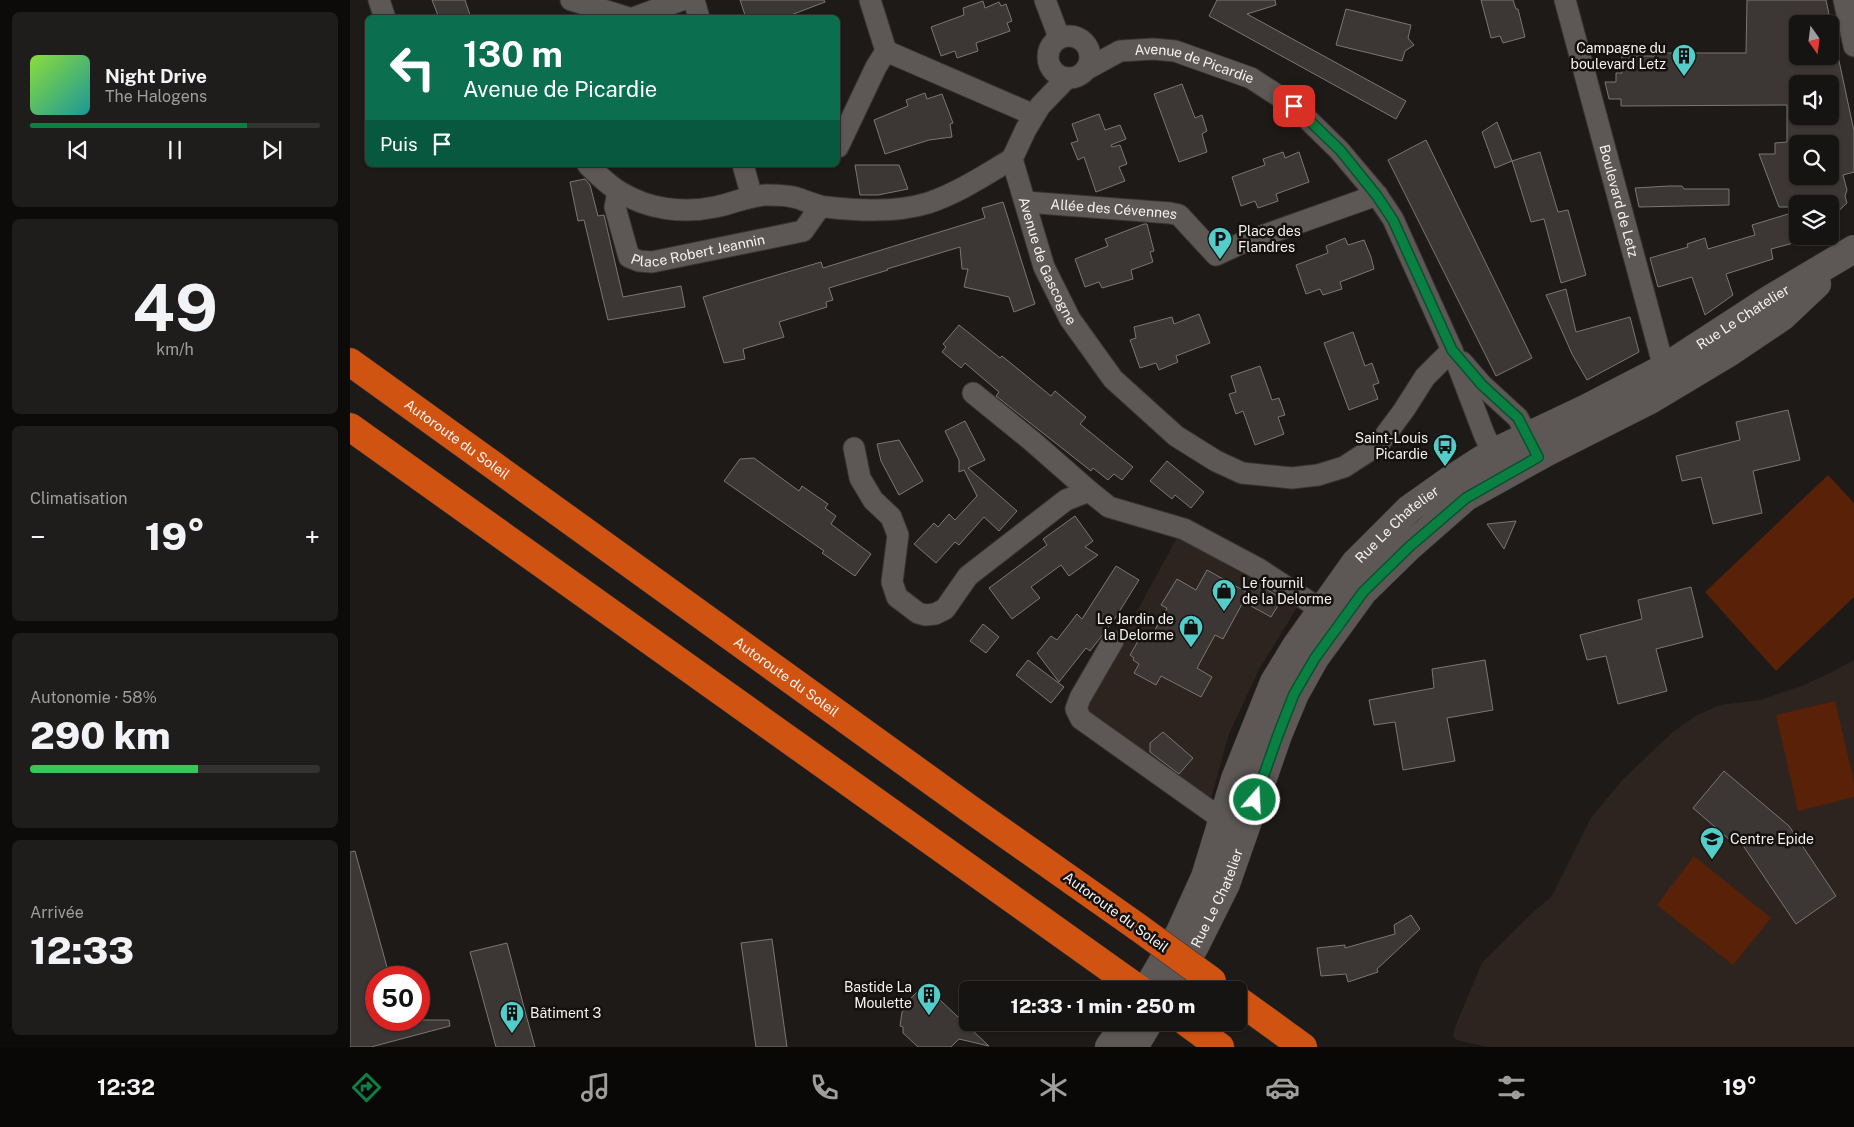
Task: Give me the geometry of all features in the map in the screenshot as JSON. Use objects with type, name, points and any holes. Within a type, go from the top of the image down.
[{"type":"highway","name":"Autoroute du Soleil","points":[[350,362],[1211,981]]},
{"type":"highway","points":[[350,427],[1127,981]]},
{"type":"highway","points":[[1247,1007],[1303,1047]]},
{"type":"highway","points":[[1197,1031],[1220,1047]]},
{"type":"main road","name":"Rue Le Chatelier","points":[[1532,446],[1585,409],[1664,368],[1770,299],[1854,249]]},
{"type":"main road","name":"Rue Le Chatelier","points":[[1174,981],[1195,946],[1226,884],[1294,694],[1315,658],[1331,616],[1355,563],[1409,509],[1450,480],[1498,464],[1532,446],[1650,400],[1730,352],[1782,317],[1854,249]]},
{"type":"main road","name":"Rue Le Chatelier","points":[[1151,981],[1180,932],[1205,877],[1238,770],[1274,682],[1296,646],[1331,616]]},
{"type":"main road","points":[[1110,1047],[1121,1031]]},
{"type":"main road","points":[[1134,1047],[1144,1031]]},
{"type":"street","points":[[379,0],[384,15]]},
{"type":"street","points":[[571,0],[621,15]]},
{"type":"street","points":[[640,15],[682,0]]},
{"type":"street","points":[[694,0],[698,15]]},
{"type":"street","points":[[840,143],[876,67],[886,51],[870,0]]},
{"type":"street","points":[[1045,0],[1059,37]]},
{"type":"street","name":"Boulevard de Letz","points":[[1565,0],[1664,368]]},
{"type":"street","points":[[1844,0],[1854,46]]},
{"type":"street","points":[[590,167],[618,192],[645,204],[670,210],[715,207],[752,196],[765,195],[795,197],[820,206],[852,210],[888,210],[927,203],[970,184],[1012,159],[1037,111],[1049,66],[1047,55],[1051,45],[1059,37],[1070,35],[1081,39],[1088,47],[1091,58],[1087,69],[1078,76],[1067,78],[1057,75],[1049,66]]},
{"type":"street","name":"Avenue de Picardie","points":[[1081,39],[1120,51],[1153,49],[1174,51],[1251,78],[1294,106],[1340,150],[1377,196],[1393,220],[1452,350],[1498,464]]},
{"type":"street","points":[[886,51],[1037,111]]},
{"type":"street","name":"Avenue de Picardie","points":[[1087,69],[1120,51]]},
{"type":"street","points":[[1037,111],[1067,78]]},
{"type":"street","name":"Avenue de Gascogne","points":[[1012,159],[1044,267],[1070,319],[1113,379],[1176,436],[1216,461],[1242,473],[1292,478],[1318,475],[1344,466],[1378,444],[1404,410],[1425,377],[1452,350]]},
{"type":"street","points":[[744,167],[752,196]]},
{"type":"street","name":"Place Robert Jeannin","points":[[618,192],[615,208],[629,257],[639,261],[652,262],[803,231],[820,206]]},
{"type":"street","name":"Allée des Cévennes","points":[[1025,202],[1180,215],[1216,255],[1242,243],[1377,196]]},
{"type":"street","name":"Avenue de Picardie","points":[[1452,350],[1482,385],[1518,418],[1532,446]]},
{"type":"street","points":[[1650,400],[1664,368]]},
{"type":"street","points":[[973,393],[1109,507],[1159,520],[1184,529],[1259,569],[1331,616]]},
{"type":"street","points":[[854,448],[860,478],[873,500],[891,517],[898,535],[892,582],[897,597],[918,613],[926,615],[945,609],[968,576],[1066,500],[1089,492]]},
{"type":"street","points":[[1113,641],[1080,698],[1076,709],[1081,719],[1223,820]]},
{"type":"shaded area","points":[[1828,475],[1854,503],[1854,597],[1776,671],[1705,592]]},
{"type":"shaded area","points":[[1178,536],[1298,606],[1260,668],[1229,734],[1211,799],[1084,708]]},
{"type":"shaded area","name":"Centre Epide","points":[[1854,660],[1854,1047],[1487,1047],[1456,1040],[1453,1036],[1455,1027],[1482,963],[1552,896],[1591,818],[1623,779],[1674,731],[1697,715],[1720,705],[1760,700],[1804,685]]},
{"type":"shaded area","points":[[1835,701],[1854,781],[1854,797],[1798,811],[1776,715]]},
{"type":"shaded area","points":[[1694,856],[1771,918],[1733,965],[1657,905]]},
{"type":"building","points":[[432,0],[465,0],[470,15],[438,15]]},
{"type":"building","points":[[740,0],[824,0],[825,2],[791,15],[745,15]]},
{"type":"building","points":[[1217,0],[1275,0],[1276,5],[1247,14],[1406,101],[1396,119],[1209,16]]},
{"type":"building","points":[[1481,0],[1513,0],[1516,9],[1518,9],[1525,37],[1503,43],[1500,36],[1491,38]]},
{"type":"building","points":[[1747,0],[1826,0],[1829,15],[1789,15],[1789,65],[1839,65],[1839,61],[1854,131],[1854,172],[1843,175],[1847,190],[1845,196],[1847,203],[1839,211],[1839,195],[1789,195],[1789,207],[1779,207],[1759,154],[1775,154],[1775,143],[1787,142],[1787,105],[1621,106],[1621,99],[1609,99],[1605,82],[1616,82],[1616,73],[1622,73],[1622,56],[1654,56],[1654,53],[1746,53]]},
{"type":"building","points":[[983,1],[985,8],[999,2],[1001,6],[1006,4],[1012,21],[1007,23],[1010,31],[976,43],[978,51],[957,58],[955,51],[941,56],[931,27],[964,15],[963,8]]},
{"type":"building","points":[[1346,9],[1411,25],[1408,38],[1414,45],[1405,51],[1402,61],[1336,45]]},
{"type":"building","points":[[1182,84],[1195,118],[1202,115],[1207,131],[1202,134],[1207,152],[1179,162],[1154,94]]},
{"type":"building","points":[[925,93],[927,99],[942,94],[953,123],[950,124],[952,137],[929,140],[885,154],[874,120],[908,106],[906,100]]},
{"type":"building","points":[[1099,114],[1105,130],[1120,125],[1126,139],[1111,145],[1112,147],[1120,145],[1127,164],[1119,167],[1125,181],[1096,192],[1084,157],[1078,160],[1071,143],[1078,141],[1072,124]]},
{"type":"building","points":[[1497,122],[1512,161],[1495,168],[1482,132]]},
{"type":"building","points":[[1426,140],[1532,358],[1496,376],[1388,160]]},
{"type":"building","points":[[1283,152],[1285,158],[1299,152],[1309,182],[1276,194],[1278,201],[1258,208],[1255,201],[1241,206],[1232,177],[1265,165],[1263,159]]},
{"type":"building","points":[[1540,152],[1558,212],[1568,210],[1586,275],[1561,283],[1544,219],[1531,222],[1512,161]]},
{"type":"building","points":[[855,165],[899,165],[908,189],[878,195],[860,195]]},
{"type":"building","points":[[585,179],[590,185],[598,216],[604,215],[623,297],[681,286],[685,307],[608,320],[584,220],[578,221],[570,182]]},
{"type":"building","points":[[1682,186],[1684,189],[1729,189],[1729,205],[1639,207],[1635,188]]},
{"type":"building","points":[[1003,202],[1035,304],[1014,312],[1009,297],[964,287],[968,269],[962,269],[960,247],[829,288],[833,300],[826,302],[827,307],[779,322],[784,337],[743,349],[745,359],[724,363],[703,297],[821,262],[823,268],[985,218],[982,208]]},
{"type":"building","points":[[1789,214],[1789,244],[1771,249],[1773,259],[1726,274],[1733,295],[1705,315],[1692,277],[1658,287],[1650,258],[1688,247],[1687,244],[1705,238],[1708,249],[1755,235],[1752,225]]},
{"type":"building","points":[[1147,224],[1154,251],[1150,252],[1153,262],[1131,270],[1133,279],[1102,288],[1099,282],[1085,287],[1075,259],[1108,246],[1105,239]]},
{"type":"building","points":[[1345,238],[1348,245],[1364,240],[1374,269],[1340,282],[1342,289],[1323,295],[1320,289],[1306,294],[1296,265],[1328,253],[1326,246]]},
{"type":"building","points":[[1566,289],[1576,332],[1630,317],[1639,352],[1587,380],[1572,354],[1546,295]]},
{"type":"building","points":[[1199,314],[1210,343],[1176,356],[1178,362],[1159,370],[1156,363],[1140,368],[1130,340],[1136,338],[1134,327],[1172,317],[1174,324]]},
{"type":"building","points":[[959,325],[1000,358],[1002,356],[1051,396],[1055,391],[1086,417],[1080,424],[1133,467],[1122,480],[1114,474],[1108,480],[1093,468],[1091,471],[996,396],[999,392],[965,363],[961,368],[942,352],[946,347],[943,344]]},
{"type":"building","points":[[1353,332],[1365,366],[1372,363],[1379,383],[1373,385],[1378,399],[1349,410],[1324,343]]},
{"type":"building","points":[[1260,366],[1272,400],[1279,398],[1285,415],[1278,417],[1284,434],[1255,445],[1243,411],[1236,414],[1229,394],[1236,392],[1231,376]]},
{"type":"building","points":[[1788,410],[1800,460],[1753,471],[1762,513],[1713,524],[1701,477],[1682,481],[1676,456],[1740,440],[1736,422]]},
{"type":"building","points":[[965,421],[985,460],[968,468],[1017,511],[999,531],[984,517],[959,545],[955,542],[936,563],[914,544],[934,523],[938,527],[949,514],[955,520],[977,496],[964,470],[959,472],[959,460],[945,431]]},
{"type":"building","points":[[899,440],[923,481],[899,495],[881,461],[877,444]]},
{"type":"building","points":[[754,458],[799,491],[802,486],[828,504],[825,508],[836,516],[831,524],[871,554],[855,576],[822,553],[824,551],[724,481],[740,459]]},
{"type":"building","points":[[1167,461],[1204,492],[1191,508],[1175,495],[1172,499],[1150,481]]},
{"type":"building","points":[[1075,516],[1093,541],[1085,547],[1098,555],[1069,576],[1061,565],[1031,587],[1040,598],[1012,619],[989,588],[1047,545],[1043,539]]},
{"type":"building","points":[[1516,521],[1504,549],[1487,524]]},
{"type":"building","points":[[1116,566],[1139,580],[1114,620],[1090,651],[1086,648],[1059,682],[1037,653],[1051,636],[1057,640],[1077,614],[1082,619]]},
{"type":"building","points":[[1207,570],[1248,593],[1223,639],[1215,635],[1197,668],[1212,677],[1201,697],[1161,676],[1156,685],[1134,673],[1139,664],[1130,655],[1141,636],[1149,641],[1167,608],[1161,605],[1177,579],[1196,590]]},
{"type":"building","points":[[1254,581],[1282,599],[1271,617],[1244,602]]},
{"type":"building","points":[[1691,587],[1703,637],[1656,649],[1667,691],[1618,704],[1606,656],[1587,660],[1580,635],[1642,619],[1638,600]]},
{"type":"building","points":[[983,624],[999,637],[986,653],[970,641]]},
{"type":"building","points":[[1028,660],[1064,687],[1051,703],[1016,675]]},
{"type":"building","points":[[1485,660],[1493,710],[1447,718],[1455,761],[1403,770],[1395,722],[1374,725],[1369,700],[1434,688],[1432,669]]},
{"type":"building","points":[[1163,732],[1193,758],[1179,774],[1150,752],[1150,743]]},
{"type":"building","points":[[1724,771],[1789,826],[1836,896],[1796,924],[1740,841],[1737,846],[1693,808]]},
{"type":"building","points":[[355,851],[387,966],[365,966],[365,1031],[430,1031],[430,1020],[449,1020],[450,1026],[371,1047],[350,1047],[350,852]]},
{"type":"building","points":[[1411,915],[1420,929],[1377,969],[1378,972],[1348,982],[1346,974],[1321,976],[1317,948],[1345,945],[1345,948],[1395,934],[1394,925]]},
{"type":"building","points":[[772,939],[787,1047],[756,1047],[741,943]]},
{"type":"building","points":[[507,943],[535,1047],[496,1047],[470,952]]},
{"type":"building","name":"Bastide La Moulette","points":[[924,985],[959,1018],[959,1031],[973,1031],[989,1046],[959,1039],[951,1047],[918,1047],[903,1033],[903,1027],[900,1026],[902,1012],[906,1008],[904,1005]]},
{"type":"place","name":"Campagne du boulevard Letz","points":[[1684,77]]},
{"type":"place","name":"Place des Flandres","points":[[1220,260]]},
{"type":"place","name":"Saint-Louis Picardie","points":[[1445,467]]},
{"type":"place","name":"Le fournil de la Delorme","points":[[1224,612]]},
{"type":"place","name":"Le Jardin de la Delorme","points":[[1191,648]]},
{"type":"place","name":"Centre Epide","points":[[1712,860]]},
{"type":"place","name":"Bastide La Moulette","points":[[929,1016]]},
{"type":"place","name":"Bâtiment 3","points":[[512,1034]]},
{"type":"route","points":[[1255,800],[1294,694],[1315,658],[1363,592],[1409,547],[1466,498],[1538,457],[1518,418],[1482,385],[1452,350],[1393,220],[1377,196],[1340,150],[1294,106]]}]
